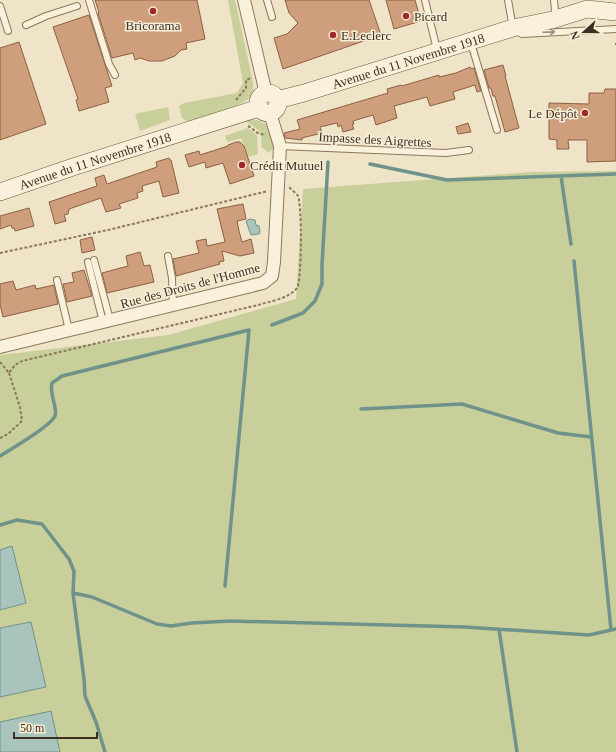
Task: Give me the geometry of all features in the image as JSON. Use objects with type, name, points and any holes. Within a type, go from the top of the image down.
[{"type":"main road","name":"Avenue du 11 Novembre 1918","points":[[541,22],[550,14],[555,6],[579,0]]},
{"type":"main road","name":"Avenue du 11 Novembre 1918","points":[[0,192],[267,104],[512,29],[587,9],[616,12]]},
{"type":"street","name":"Rue des Droits de l'Homme","points":[[0,347],[263,283],[272,276],[280,146],[267,104],[246,0]]},
{"type":"lane","points":[[89,0],[115,75]]},
{"type":"lane","points":[[268,0],[272,17]]},
{"type":"lane","points":[[425,0],[438,52]]},
{"type":"lane","points":[[508,0],[512,29],[522,34],[616,29]]},
{"type":"lane","points":[[0,6],[8,31]]},
{"type":"lane","points":[[26,25],[46,16],[77,6]]},
{"type":"lane","points":[[471,41],[497,130]]},
{"type":"lane","name":"Impasse des Aigrettes","points":[[280,146],[446,153],[469,150]]},
{"type":"lane","points":[[168,256],[172,278],[173,305]]},
{"type":"lane","points":[[91,261],[106,321]]},
{"type":"lane","points":[[57,280],[69,330]]},
{"type":"path","points":[[230,102],[238,100],[246,88],[246,80],[261,74]]},
{"type":"path","points":[[244,127],[249,126],[262,135],[276,132]]},
{"type":"path","points":[[0,253],[108,230],[278,189]]},
{"type":"path","points":[[0,438],[8,434],[22,421],[20,407],[9,374]]},
{"type":"green space","points":[[228,0],[235,0],[253,82],[253,94],[241,104],[188,122],[182,118],[179,106],[184,103],[237,93],[243,83]]},
{"type":"green space","points":[[168,107],[170,120],[140,131],[135,114]]},
{"type":"green space","points":[[250,120],[257,120],[266,124],[274,147],[269,153],[261,147],[261,134],[247,122]]},
{"type":"green space","points":[[248,128],[257,135],[258,154],[248,157],[241,138],[227,142],[225,136]]},
{"type":"green space","points":[[616,171],[616,752],[0,752],[0,355],[168,335],[296,299],[303,189],[530,172]]},
{"type":"water","points":[[250,219],[255,220],[256,225],[259,226],[259,234],[251,235],[246,221]]},
{"type":"water","points":[[12,546],[26,603],[0,610],[0,550]]},
{"type":"water","points":[[31,622],[46,687],[0,697],[0,628]]},
{"type":"water","points":[[51,711],[60,752],[0,752],[0,722]]},
{"type":"building","points":[[95,0],[197,0],[205,39],[186,43],[187,49],[181,50],[175,56],[162,61],[149,61],[140,58],[135,60],[133,53],[112,58]]},
{"type":"building","name":"E.Leclerc","points":[[285,0],[369,0],[381,35],[283,69],[274,38],[287,34],[298,23],[289,13]]},
{"type":"building","points":[[386,0],[415,0],[421,21],[394,29]]},
{"type":"building","points":[[89,15],[112,86],[105,88],[109,102],[79,111],[76,100],[78,99],[53,27]]},
{"type":"building","points":[[19,42],[46,124],[0,140],[0,48]]},
{"type":"building","points":[[503,65],[519,128],[505,132],[495,96],[493,96],[491,88],[489,88],[484,70]]},
{"type":"building","points":[[470,67],[471,69],[474,68],[481,91],[477,92],[475,85],[453,92],[455,99],[430,106],[427,97],[394,106],[397,118],[376,125],[373,115],[353,121],[354,124],[352,124],[354,129],[343,132],[341,125],[338,127],[337,123],[320,127],[322,133],[302,138],[302,140],[285,138],[284,133],[300,129],[297,120],[388,93],[387,89],[439,75],[439,77],[456,73]]},
{"type":"building","points":[[605,89],[616,89],[616,161],[587,162],[587,140],[568,140],[569,149],[557,149],[557,140],[549,139],[549,103],[589,104],[589,93],[604,93]]},
{"type":"building","points":[[468,123],[471,132],[458,134],[456,127]]},
{"type":"building","points":[[236,142],[240,142],[244,146],[254,176],[230,184],[223,163],[206,168],[205,162],[189,167],[185,155],[199,151],[200,155]]},
{"type":"building","points":[[169,158],[171,160],[179,193],[163,197],[159,181],[142,186],[143,191],[137,193],[138,198],[119,204],[121,208],[106,212],[101,198],[69,209],[68,214],[64,215],[66,221],[55,224],[49,202],[97,186],[95,178],[104,175],[107,184],[157,167],[156,162]]},
{"type":"building","points":[[243,204],[246,219],[237,221],[239,231],[242,242],[251,239],[254,253],[240,256],[222,251],[224,261],[219,262],[220,264],[176,276],[173,259],[199,253],[196,241],[206,239],[207,246],[225,242],[217,209]]},
{"type":"building","points":[[29,208],[34,226],[15,231],[11,225],[0,229],[0,216]]},
{"type":"building","points":[[92,237],[95,250],[82,253],[80,240]]},
{"type":"building","points":[[140,252],[144,266],[150,265],[154,282],[107,293],[102,273],[128,266],[126,256]]},
{"type":"building","points":[[84,270],[92,296],[67,302],[63,284],[74,282],[72,273]]},
{"type":"building","points":[[13,281],[16,290],[35,285],[36,289],[54,285],[58,304],[3,317],[0,304],[0,284]]},
{"type":"waterway","points":[[272,325],[303,313],[315,301],[322,284],[328,162]]},
{"type":"waterway","points":[[370,164],[447,180],[616,174]]},
{"type":"waterway","points":[[561,176],[571,244]]},
{"type":"waterway","points":[[574,261],[611,630]]},
{"type":"waterway","points":[[0,456],[38,432],[52,421],[56,413],[51,387],[52,383],[62,376],[249,330],[225,586]]},
{"type":"waterway","points":[[361,409],[462,404],[558,433],[591,437]]},
{"type":"waterway","points":[[0,525],[17,520],[42,524],[69,559],[74,571],[73,593],[85,696],[96,722],[105,752]]},
{"type":"waterway","points":[[73,593],[92,597],[157,624],[171,626],[192,623],[230,621],[465,627],[589,635],[616,629]]},
{"type":"waterway","points":[[499,629],[517,752]]},
{"type":"place","name":"Bricorama","points":[[153,11]]},
{"type":"place","name":"Picard","points":[[406,16]]},
{"type":"place","name":"E.Leclerc","points":[[333,35]]},
{"type":"place","name":"Le Dépôt","points":[[585,113]]},
{"type":"place","name":"Crédit Mutuel","points":[[242,165]]}]
